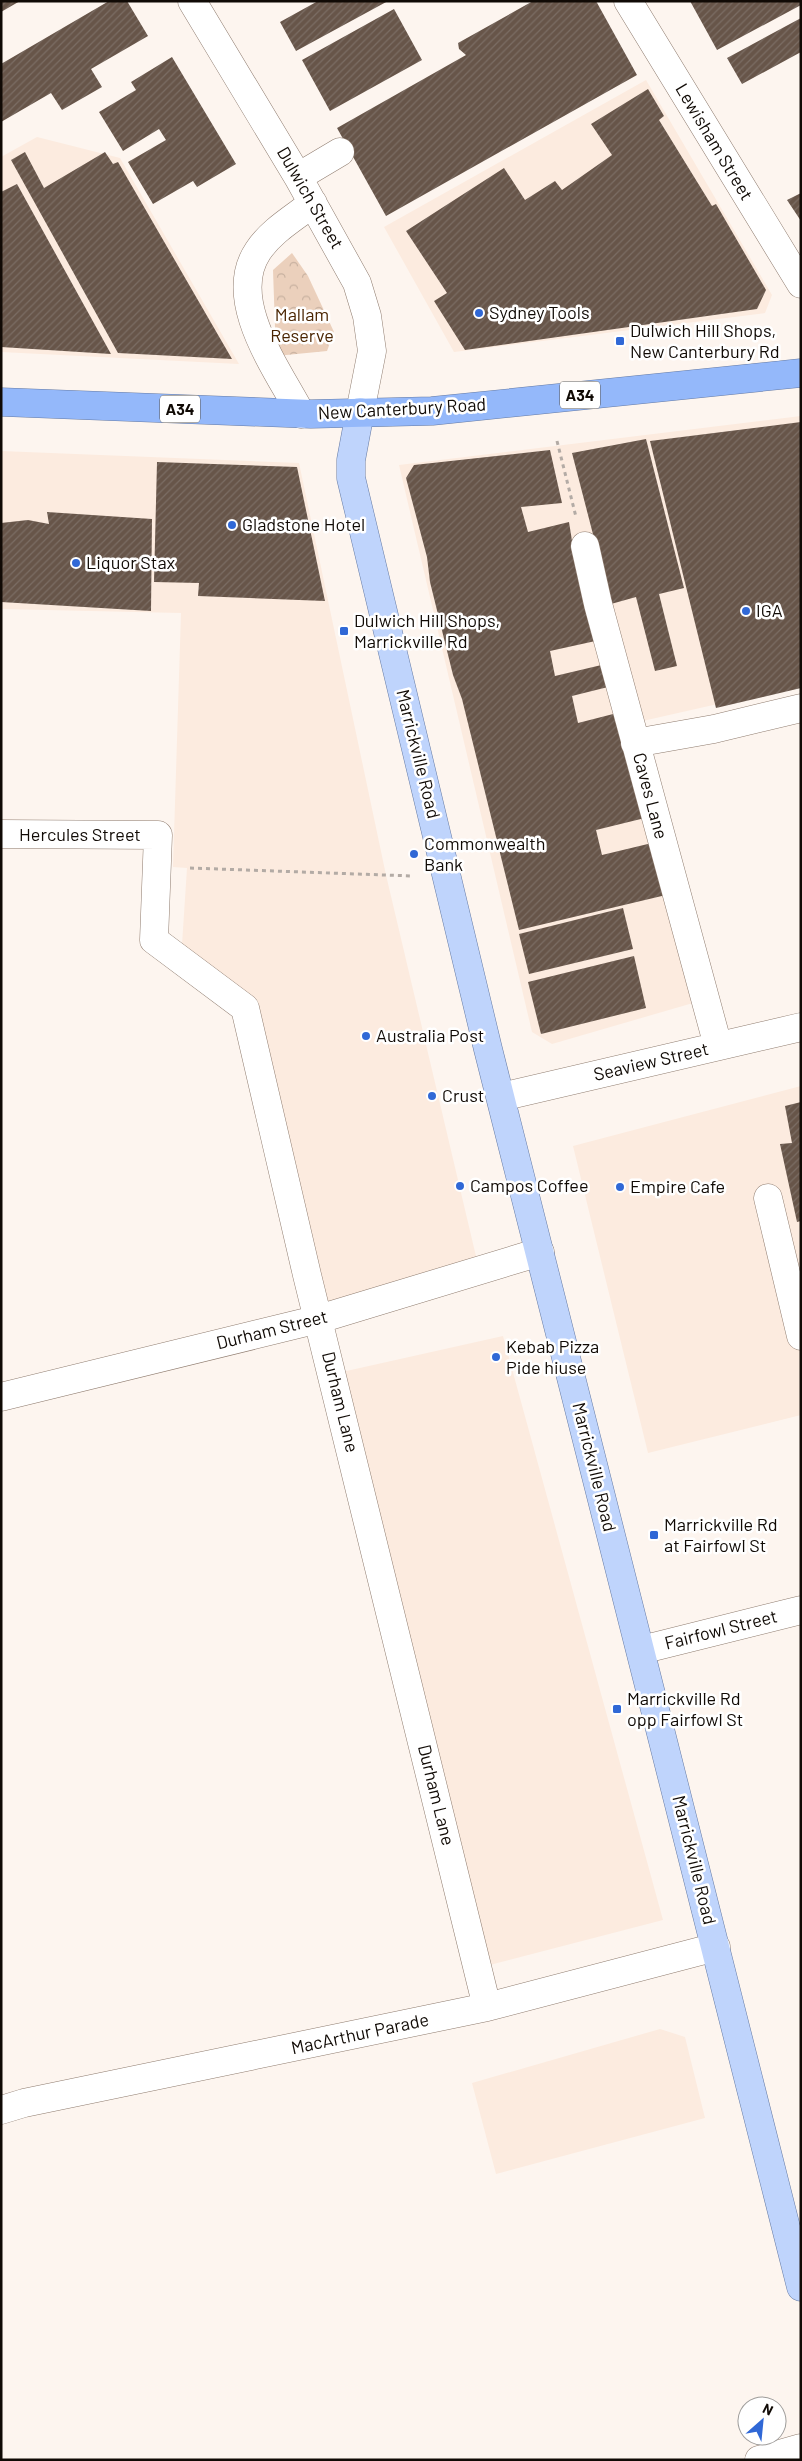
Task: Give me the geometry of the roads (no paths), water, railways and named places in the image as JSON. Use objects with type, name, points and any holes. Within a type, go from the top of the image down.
[{"type":"highway","name":"New Canterbury Road","points":[[1,402],[301,414],[432,411],[801,373]]},
{"type":"main road","name":"Marrickville Road","points":[[360,412],[350,460],[351,478],[501,1097],[629,1610],[642,1650],[801,2287]]},
{"type":"street","name":"Dulwich Street","points":[[192,1],[298,177],[357,283],[367,316],[372,351],[360,412]]},
{"type":"street","name":"Lewisham Street","points":[[628,1],[801,284]]},
{"type":"street","points":[[298,177],[340,152]]},
{"type":"street","points":[[301,414],[254,326],[248,306],[247,286],[250,268],[257,252],[269,237],[313,203]]},
{"type":"street","name":"Caves Lane","points":[[585,546],[635,743],[718,1046]]},
{"type":"street","points":[[635,743],[714,729],[801,708]]},
{"type":"street","name":"Hercules Street","points":[[1,834],[158,835]]},
{"type":"street","name":"Durham Lane","points":[[158,835],[154,940],[245,1008],[487,2007]]},
{"type":"street","name":"Seaview Street","points":[[501,1097],[801,1027]]},
{"type":"street","points":[[768,1198],[801,1336]]},
{"type":"street","name":"Durham Street","points":[[1,1397],[319,1319],[540,1252]]},
{"type":"street","name":"Fairfowl Street","points":[[642,1650],[801,1610]]},
{"type":"street","name":"MacArthur Parade","points":[[1,2110],[24,2103],[487,2007],[716,1947]]},
{"type":"street","points":[[759,2460],[801,2448]]},
{"type":"place","name":"Sydney Tools","points":[[479,313]]},
{"type":"place","name":"Dulwich Hill Shops, New Canterbury Rd","points":[[620,341]]},
{"type":"place","name":"Gladstone Hotel","points":[[232,525]]},
{"type":"place","name":"Liquor Stax","points":[[76,563]]},
{"type":"place","name":"IGA","points":[[746,611]]},
{"type":"place","name":"Dulwich Hill Shops, Marrickville Rd","points":[[344,631]]},
{"type":"place","name":"Commonwealth Bank","points":[[414,854]]},
{"type":"place","name":"Australia Post","points":[[366,1036]]},
{"type":"place","name":"Crust","points":[[432,1096]]},
{"type":"place","name":"Campos Coffee","points":[[460,1186]]},
{"type":"place","name":"Empire Cafe","points":[[620,1187]]},
{"type":"place","name":"Kebab Pizza Pide hiuse","points":[[496,1357]]},
{"type":"place","name":"Marrickville Rd at Fairfowl St","points":[[654,1535]]},
{"type":"place","name":"Marrickville Rd opp Fairfowl St","points":[[617,1709]]},
{"type":"park label","name":"Mallam Reserve","points":[[302,325]]}]
